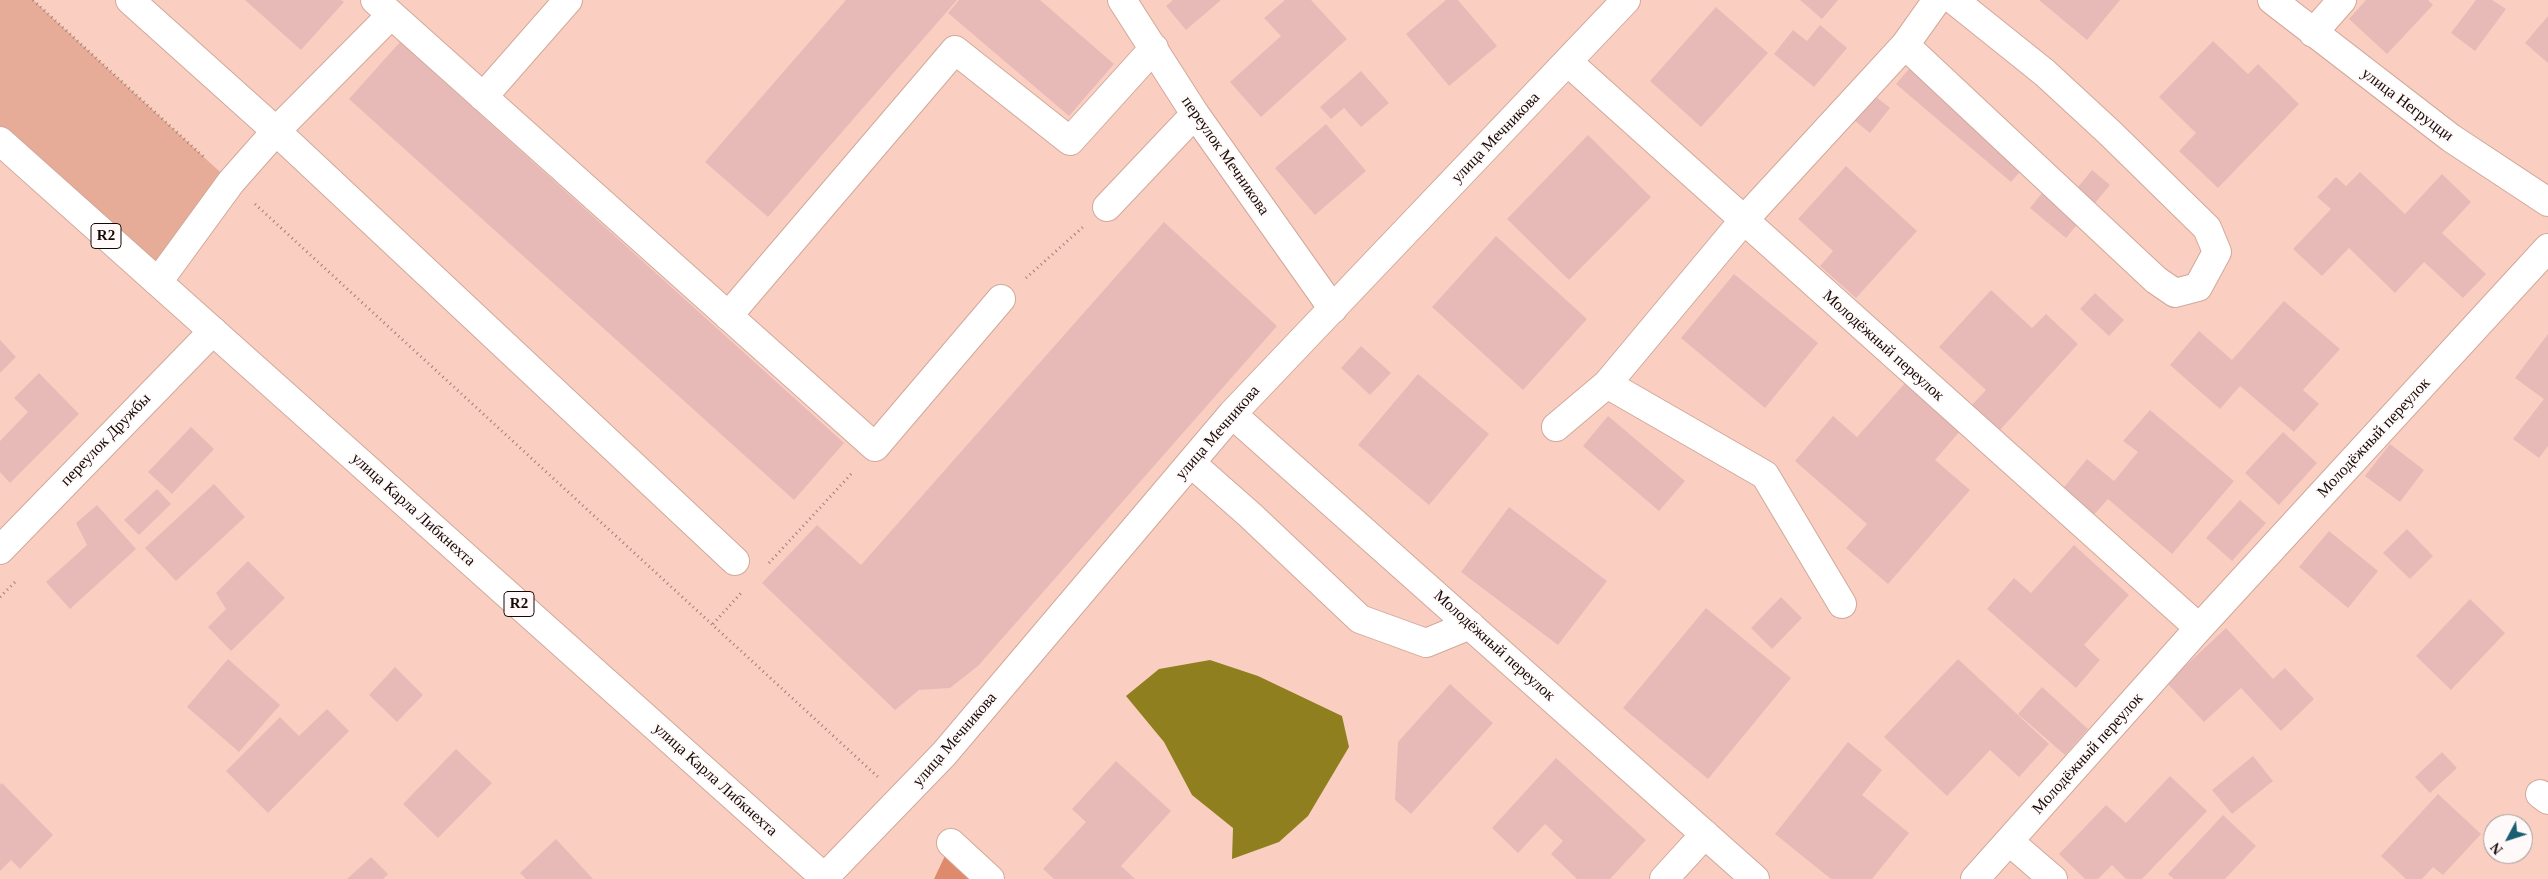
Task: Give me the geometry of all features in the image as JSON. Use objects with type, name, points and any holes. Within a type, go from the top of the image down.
[{"type":"street","points":[[130,0],[276,131],[735,561]]},
{"type":"street","points":[[483,97],[568,0]]},
{"type":"street","name":"переулок Мечникова","points":[[1122,0],[1195,114],[1333,309]]},
{"type":"street","name":"улица Мечникова","points":[[825,878],[903,799],[944,754],[1232,414],[1626,0]]},
{"type":"street","points":[[1556,427],[1607,384],[1744,221],[1905,45],[1937,0]]},
{"type":"street","points":[[1905,45],[2156,280],[2176,293],[2198,287],[2217,252],[2207,228],[2110,133],[2045,73],[1954,0]]},
{"type":"street","name":"улица Негруцци","points":[[2272,0],[2451,138],[2548,202]]},
{"type":"street","points":[[2313,33],[2342,0]]},
{"type":"street","points":[[158,282],[231,182],[383,7],[875,447],[1001,299]]},
{"type":"street","points":[[728,316],[955,50],[1070,141],[1154,48]]},
{"type":"street","name":"Молодёжный переулок","points":[[1568,62],[2199,628]]},
{"type":"street","points":[[1107,206],[1195,114]]},
{"type":"street","name":"улица Карла Либкнехта","points":[[0,141],[825,878]]},
{"type":"street","name":"Молодёжный переулок","points":[[1975,879],[2199,628],[2548,248]]},
{"type":"street","name":"переулок Дружбы","points":[[0,550],[213,331]]},
{"type":"street","points":[[1607,384],[1765,475],[1842,604]]},
{"type":"street","name":"Молодёжный переулок","points":[[1232,414],[1755,879]]},
{"type":"street","points":[[1191,463],[1250,515],[1360,619],[1426,643],[1470,625]]},
{"type":"street","points":[[1664,879],[1705,834]]},
{"type":"street","points":[[2010,842],[2053,879]]},
{"type":"street","points":[[951,843],[990,879]]},
{"type":"path","points":[[32,0],[903,799]]},
{"type":"path","points":[[1001,299],[1107,206]]},
{"type":"path","points":[[768,564],[875,447]]},
{"type":"path","points":[[713,624],[742,591]]},
{"type":"shaded area","points":[[0,0],[33,0],[231,182],[158,282],[0,141]]},
{"type":"shaded area","points":[[1210,660],[1258,676],[1342,716],[1349,747],[1308,816],[1279,842],[1232,859],[1233,828],[1192,795],[1164,742],[1126,696],[1159,669]]},
{"type":"shaded area","points":[[951,843],[990,879],[934,879]]},
{"type":"building","points":[[245,0],[341,0],[344,2],[301,50]]},
{"type":"building","points":[[846,0],[957,0],[768,217],[705,162]]},
{"type":"building","points":[[959,0],[1040,0],[1114,64],[1069,116],[948,13]]},
{"type":"building","points":[[1173,0],[1221,0],[1186,30],[1166,6]]},
{"type":"building","points":[[1285,0],[1311,0],[1347,39],[1261,117],[1230,82],[1281,36],[1264,18]]},
{"type":"building","points":[[1446,0],[1458,0],[1497,46],[1449,86],[1406,34]]},
{"type":"building","points":[[1800,0],[1838,0],[1822,19]]},
{"type":"building","points":[[2039,0],[2120,0],[2087,40]]},
{"type":"building","points":[[2366,0],[2428,0],[2433,5],[2387,54],[2349,19]]},
{"type":"building","points":[[2476,0],[2492,0],[2506,9],[2475,51],[2451,33]]},
{"type":"building","points":[[1716,7],[1768,53],[1701,127],[1650,81]]},
{"type":"building","points":[[2548,16],[2548,63],[2525,43]]},
{"type":"building","points":[[1820,25],[1847,48],[1814,87],[1774,54],[1793,30],[1807,41]]},
{"type":"building","points":[[2213,41],[2248,74],[2258,64],[2299,104],[2218,188],[2179,151],[2196,133],[2159,97]]},
{"type":"building","points":[[400,42],[844,443],[794,500],[349,99]]},
{"type":"building","points":[[1922,54],[2037,152],[2011,182],[1896,84]]},
{"type":"building","points":[[1361,71],[1389,103],[1361,127],[1344,108],[1331,119],[1320,107]]},
{"type":"building","points":[[1855,80],[1890,108],[1870,133],[1835,105]]},
{"type":"building","points":[[1326,124],[1366,171],[1315,215],[1275,168]]},
{"type":"building","points":[[1588,135],[1651,197],[1569,280],[1507,219]]},
{"type":"building","points":[[1846,166],[1917,231],[1856,298],[1820,266],[1833,251],[1798,219]]},
{"type":"building","points":[[2092,170],[2110,185],[2066,238],[2030,208],[2059,172],[2078,187]]},
{"type":"building","points":[[2360,172],[2405,214],[2442,174],[2471,202],[2442,233],[2486,274],[2463,298],[2424,262],[2395,293],[2349,248],[2322,276],[2293,249],[2331,209],[2317,197],[2336,177],[2346,186]]},
{"type":"building","points":[[1164,222],[1277,326],[978,666],[950,688],[919,690],[895,710],[762,583],[817,525],[861,565]]},
{"type":"building","points":[[1496,236],[1587,319],[1523,390],[1432,307]]},
{"type":"building","points":[[1734,274],[1818,343],[1765,408],[1681,338]]},
{"type":"building","points":[[1991,290],[2032,328],[2046,314],[2078,344],[2000,430],[1972,405],[1986,390],[1939,347]]},
{"type":"building","points":[[2095,293],[2124,320],[2109,336],[2080,309]]},
{"type":"building","points":[[2284,301],[2340,349],[2303,390],[2319,404],[2294,432],[2240,386],[2220,409],[2170,365],[2199,331],[2232,360]]},
{"type":"building","points":[[2548,334],[2548,446],[2539,458],[2513,439],[2544,399],[2515,378]]},
{"type":"building","points":[[0,340],[16,357],[0,373]]},
{"type":"building","points":[[1361,346],[1391,373],[1370,395],[1341,368]]},
{"type":"building","points":[[39,373],[79,414],[10,483],[0,472],[0,441],[28,412],[14,398]]},
{"type":"building","points":[[1418,374],[1489,434],[1429,505],[1358,445]]},
{"type":"building","points":[[1906,382],[1961,430],[1935,460],[1970,490],[1888,584],[1846,548],[1867,524],[1795,461],[1833,416],[1857,437]]},
{"type":"building","points":[[2150,410],[2234,481],[2172,554],[2108,499],[2092,517],[2061,491],[2087,459],[2114,481],[2138,452],[2123,441]]},
{"type":"building","points":[[1608,416],[1685,481],[1659,511],[1583,446]]},
{"type":"building","points":[[191,427],[214,449],[172,494],[148,472]]},
{"type":"building","points":[[2283,432],[2317,463],[2279,505],[2245,473]]},
{"type":"building","points":[[2390,444],[2424,470],[2400,502],[2365,476]]},
{"type":"building","points":[[214,484],[245,517],[176,581],[145,548]]},
{"type":"building","points":[[157,489],[171,504],[139,535],[124,520]]},
{"type":"building","points":[[2240,500],[2266,523],[2232,561],[2206,538]]},
{"type":"building","points":[[97,505],[136,549],[70,609],[46,582],[87,545],[76,523]]},
{"type":"building","points":[[1509,507],[1607,581],[1558,645],[1461,572]]},
{"type":"building","points":[[2407,529],[2433,556],[2410,579],[2383,553]]},
{"type":"building","points":[[2329,531],[2378,571],[2348,608],[2299,567]]},
{"type":"building","points":[[2074,545],[2129,595],[2084,645],[2100,660],[2076,688],[1987,609],[2014,578],[2031,593]]},
{"type":"building","points":[[248,561],[285,598],[231,651],[208,627],[226,609],[216,593]]},
{"type":"building","points":[[1781,597],[1802,618],[1772,649],[1751,628]]},
{"type":"building","points":[[2470,599],[2505,633],[2451,690],[2416,656]]},
{"type":"building","points":[[1706,608],[1791,678],[1708,779],[1623,708]]},
{"type":"building","points":[[2226,628],[2273,679],[2285,668],[2314,699],[2281,731],[2241,688],[2204,722],[2167,683]]},
{"type":"building","points":[[228,659],[280,705],[239,752],[187,707]]},
{"type":"building","points":[[1958,659],[2049,744],[2019,777],[1990,750],[1947,796],[1884,737]]},
{"type":"building","points":[[395,667],[423,695],[397,722],[369,695]]},
{"type":"building","points":[[1450,684],[1493,723],[1411,814],[1395,800],[1398,742]]},
{"type":"building","points":[[2042,687],[2088,729],[2065,755],[2018,714]]},
{"type":"building","points":[[327,709],[349,731],[268,813],[226,771],[280,717],[299,736]]},
{"type":"building","points":[[1848,742],[1882,770],[1862,795],[1909,833],[1872,879],[1831,879],[1775,834]]},
{"type":"building","points":[[456,749],[492,783],[438,838],[403,804]]},
{"type":"building","points":[[2442,752],[2457,768],[2430,793],[2415,777]]},
{"type":"building","points":[[2253,756],[2273,781],[2232,814],[2212,790]]},
{"type":"building","points":[[1556,758],[1646,840],[1610,879],[1577,879],[1551,854],[1563,841],[1545,824],[1518,853],[1492,828]]},
{"type":"building","points":[[1116,761],[1171,811],[1121,866],[1135,879],[1054,879],[1043,869],[1086,822],[1072,809]]},
{"type":"building","points":[[2170,776],[2207,811],[2142,879],[2126,879],[2112,865],[2098,879],[2085,879],[2059,854],[2106,805],[2126,823]]},
{"type":"building","points":[[2,783],[53,835],[20,869],[11,860],[0,871],[0,785]]},
{"type":"building","points":[[2438,794],[2481,834],[2443,875],[2433,867],[2422,879],[2406,879],[2381,856]]},
{"type":"building","points":[[2223,815],[2256,846],[2225,879],[2174,879],[2168,874]]},
{"type":"building","points":[[556,839],[593,879],[526,879],[520,873]]},
{"type":"building","points":[[371,857],[388,874],[383,879],[347,879]]}]
